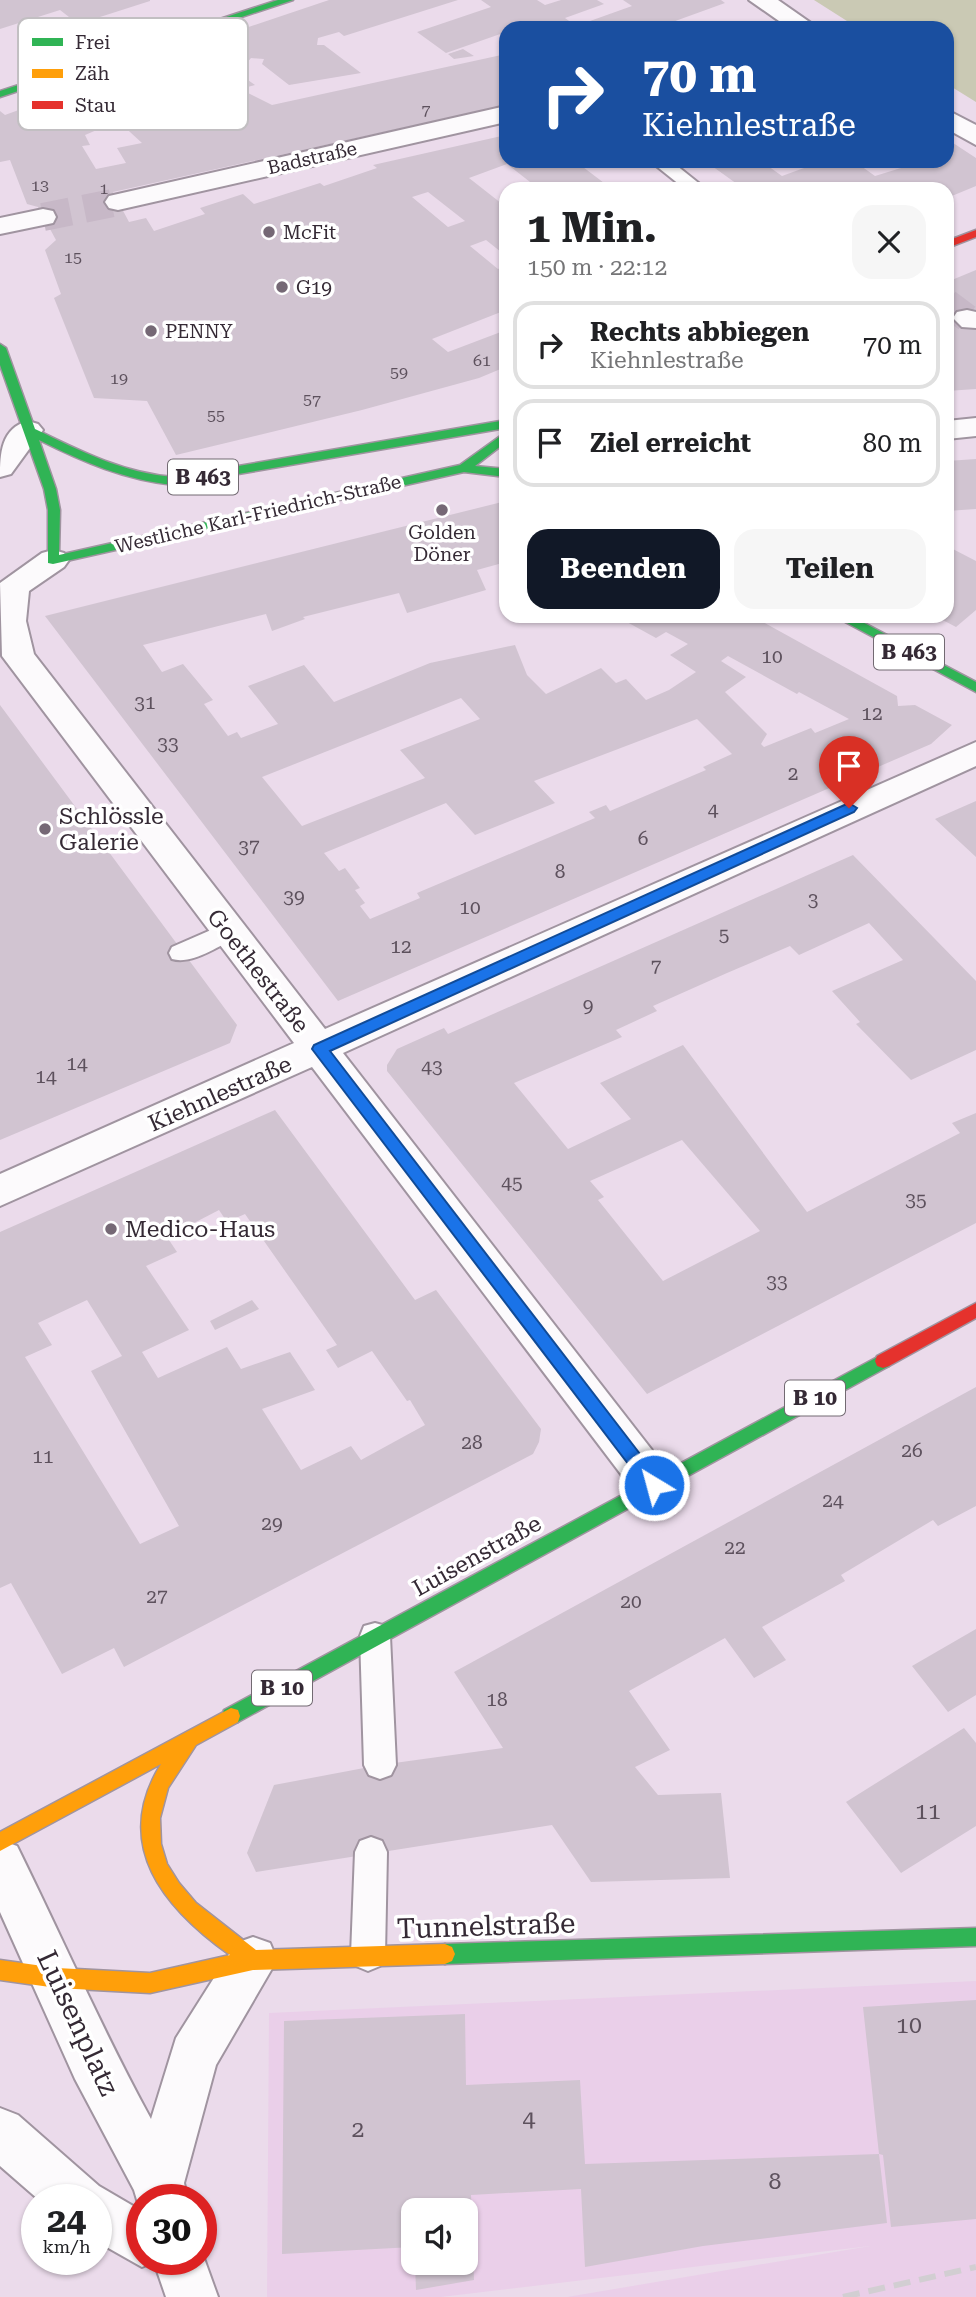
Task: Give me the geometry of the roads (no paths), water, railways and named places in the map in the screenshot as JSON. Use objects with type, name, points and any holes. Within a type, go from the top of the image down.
[{"type":"main road","points":[[231,18],[288,0]]},
{"type":"main road","points":[[0,94],[18,88]]},
{"type":"main road","points":[[954,242],[976,233]]},
{"type":"main road","points":[[0,348],[52,500],[53,560]]},
{"type":"main road","name":"Westliche Karl-Friedrich-Straße","points":[[387,446],[499,426]]},
{"type":"main road","name":"B 463","points":[[28,430],[94,465],[144,480],[174,481],[235,473],[387,446]]},
{"type":"main road","name":"Westliche Karl-Friedrich-Straße","points":[[53,560],[464,468],[499,441]]},
{"type":"main road","name":"B 463","points":[[322,473],[387,446]]},
{"type":"main road","name":"B 463","points":[[464,468],[499,472]]},
{"type":"main road","name":"B 463","points":[[193,527],[271,494]]},
{"type":"main road","name":"B 463","points":[[854,623],[976,688]]},
{"type":"main road","name":"Luisenstraße","points":[[0,1842],[976,1310]]},
{"type":"main road","points":[[189,1739],[155,1797],[150,1846],[166,1884],[185,1911],[253,1960]]},
{"type":"main road","name":"Tunnelstraße","points":[[0,1970],[57,1978],[150,1983],[253,1960],[976,1937]]},
{"type":"street","points":[[761,0],[790,21]]},
{"type":"street","name":"Badstraße","points":[[118,202],[499,116]]},
{"type":"street","points":[[954,123],[976,137]]},
{"type":"street","points":[[0,226],[43,217]]},
{"type":"street","points":[[954,429],[976,427]]},
{"type":"street","points":[[0,468],[28,430]]},
{"type":"street","points":[[464,468],[499,465]]},
{"type":"street","name":"Westliche Karl-Friedrich-Straße","points":[[0,572],[53,560]]},
{"type":"street","name":"Goethestraße","points":[[53,560],[14,586],[8,607],[9,625],[18,656],[227,932],[320,1049],[654,1485]]},
{"type":"street","name":"Kiehnlestraße","points":[[0,1191],[976,753]]},
{"type":"street","name":"Luisenplatz","points":[[0,1862],[57,1978],[93,2062],[156,2184]]},
{"type":"street","name":"Luisenplatz","points":[[162,2184],[194,2055],[253,1960]]},
{"type":"street","points":[[0,2133],[60,2184]]},
{"type":"lane","points":[[668,168],[687,182]]},
{"type":"lane","points":[[181,953],[227,932]]},
{"type":"lane","points":[[376,1636],[380,1765]]},
{"type":"lane","points":[[368,1955],[371,1852]]},
{"type":"tunnel","points":[[43,217],[118,202]]},
{"type":"tunnel","points":[[954,308],[967,318]]},
{"type":"railway","points":[[843,2297],[976,2267]]},
{"type":"place","name":"McFit","points":[[269,232]]},
{"type":"place","name":"G19","points":[[282,287]]},
{"type":"place","name":"PENNY","points":[[151,331]]},
{"type":"place","name":"Golden Döner","points":[[442,510]]},
{"type":"place","name":"Schlössle Galerie","points":[[45,829]]},
{"type":"place","name":"Medico-Haus","points":[[111,1229]]}]
